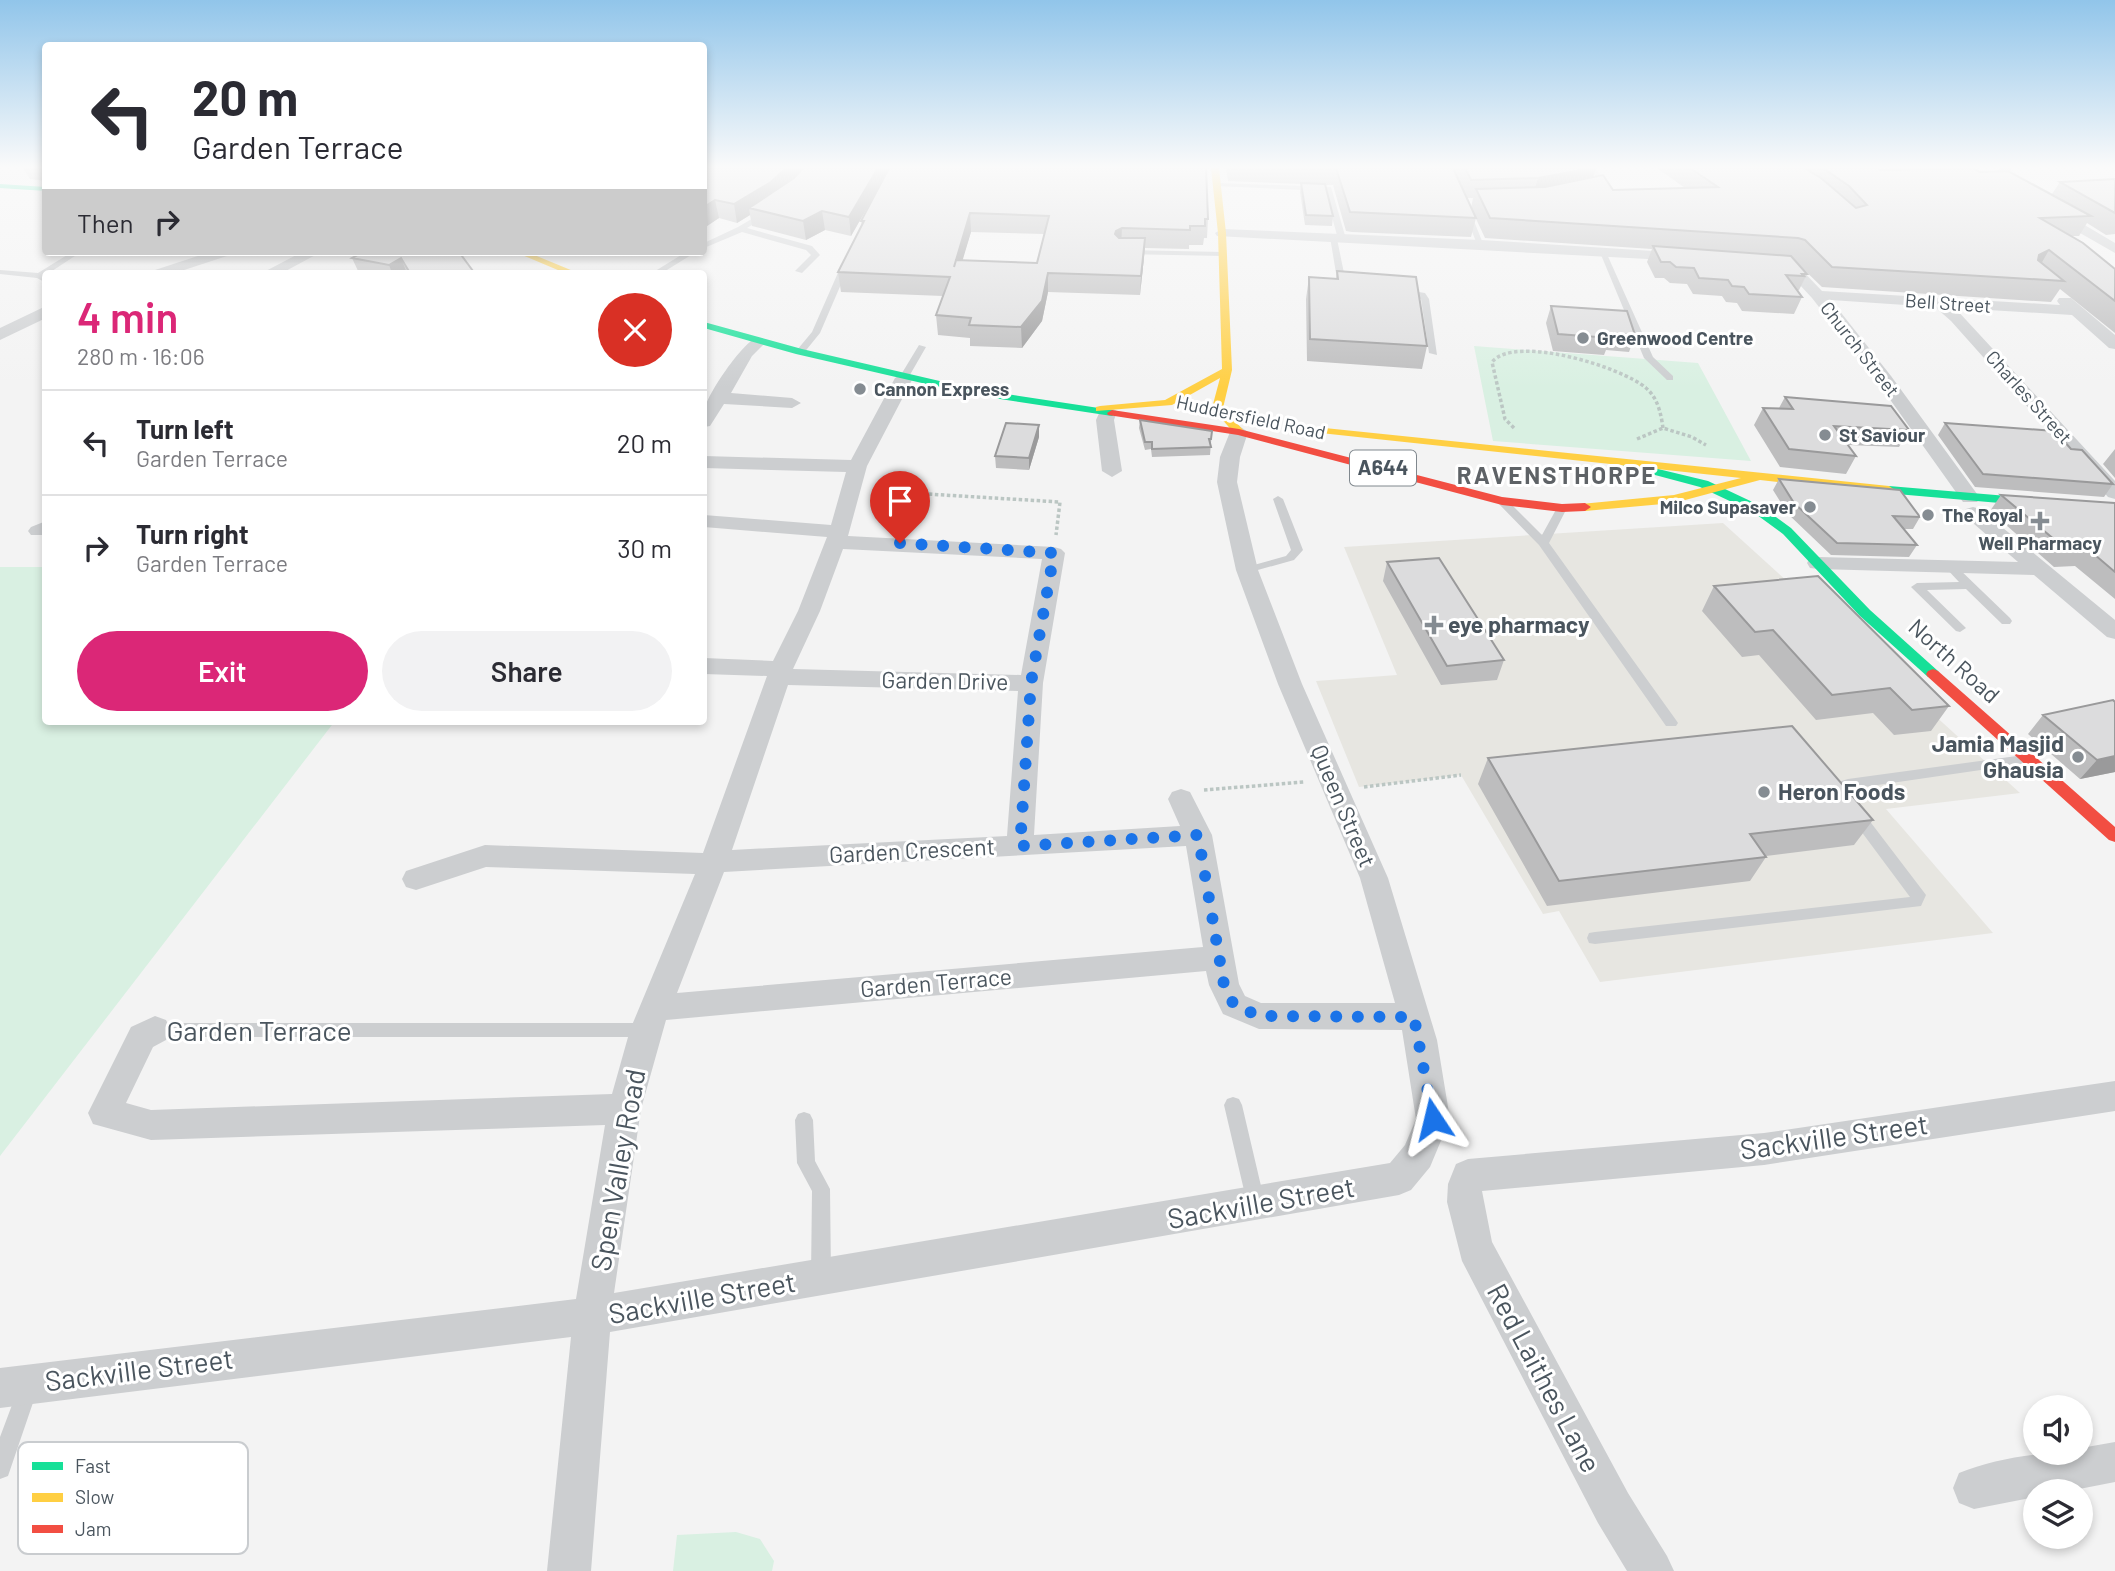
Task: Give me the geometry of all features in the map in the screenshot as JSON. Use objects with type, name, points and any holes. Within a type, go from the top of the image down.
[{"type":"main road","points":[[1222,241],[1227,370],[1217,408],[1234,426]]},
{"type":"main road","points":[[530,256],[566,270]]},
{"type":"main road","name":"Huddersfield Road","points":[[707,326],[758,342],[905,378],[974,392],[1104,410],[1234,426],[1288,427],[1460,447],[1762,476],[1972,505],[2115,509]]},
{"type":"main road","points":[[1104,410],[1168,403],[1227,370]]},
{"type":"main road","name":"Huddersfield Road","points":[[1234,426],[1502,501],[1562,508],[1666,500],[1762,476]]},
{"type":"main road","name":"A644","points":[[1386,438],[1378,446],[1377,456],[1388,469]]},
{"type":"main road","name":"A644","points":[[1451,487],[1445,465],[1460,447]]},
{"type":"main road","name":"A644","points":[[1545,455],[1580,469],[1591,482],[1596,496],[1586,508]]},
{"type":"main road","name":"North Road","points":[[1613,461],[1678,476],[1713,488],[1757,509],[1787,531],[1865,613],[2115,836]]},
{"type":"main road","points":[[1666,500],[1706,508]]},
{"type":"main road","name":"North Road","points":[[1729,514],[1761,524],[1799,544]]},
{"type":"street","points":[[1404,241],[1697,258]]},
{"type":"street","points":[[169,270],[213,256]]},
{"type":"street","points":[[277,270],[306,256]]},
{"type":"street","name":"Church Street","points":[[1756,262],[1789,265],[1818,295],[1885,380],[1972,505],[2039,569],[2115,632]]},
{"type":"street","points":[[544,270],[554,265]]},
{"type":"street","name":"Bell Street","points":[[1818,295],[2077,311]]},
{"type":"street","points":[[2057,295],[2115,344]]},
{"type":"street","name":"Charles Street","points":[[1940,303],[2115,492]]},
{"type":"street","points":[[0,335],[42,313]]},
{"type":"street","points":[[707,417],[745,353],[758,342]]},
{"type":"street","name":"Spen Valley Road","points":[[569,1571],[592,1316],[624,1109],[650,1019],[701,897],[710,864],[780,673],[809,611],[850,496],[857,466],[905,378]]},
{"type":"street","points":[[719,398],[792,403]]},
{"type":"street","points":[[1104,410],[1112,471]]},
{"type":"street","name":"Queen Street","points":[[1234,426],[1227,482],[1247,569],[1290,684],[1374,878],[1414,1017],[1433,1119],[1418,1156],[1399,1178]]},
{"type":"street","points":[[707,462],[857,466]]},
{"type":"street","points":[[707,522],[836,537],[1054,553],[1031,683]]},
{"type":"street","points":[[1818,563],[2039,569]]},
{"type":"street","points":[[707,666],[780,673]]},
{"type":"street","name":"Garden Drive","points":[[780,673],[1031,683],[1020,846]]},
{"type":"street","points":[[1181,799],[1198,835],[1218,958],[1224,985],[1234,1005],[1259,1016],[1414,1017]]},
{"type":"street","name":"Garden Crescent","points":[[710,864],[740,859],[1198,835]]},
{"type":"street","points":[[416,879],[485,856],[710,864]]},
{"type":"street","name":"Garden Terrace","points":[[650,1019],[1218,958]]},
{"type":"street","name":"Garden Terrace","points":[[155,1030],[142,1037],[105,1112],[151,1125],[624,1109]]},
{"type":"street","name":"Sackville Street","points":[[1468,1176],[1764,1149],[2115,1096]]},
{"type":"street","name":"Red Laithes Lane","points":[[1468,1176],[1465,1183],[1467,1215],[1475,1248],[1613,1507],[1652,1571]]},
{"type":"street","name":"Sackville Street","points":[[15,1386],[592,1316],[1399,1178]]},
{"type":"street","points":[[1973,1488],[2115,1462]]},
{"type":"lane","points":[[785,241],[809,248],[816,255],[799,271]]},
{"type":"lane","points":[[1337,241],[1340,279],[1344,284],[1356,288]]},
{"type":"lane","points":[[800,352],[816,333],[852,249]]},
{"type":"lane","points":[[1121,252],[1223,254]]},
{"type":"lane","points":[[1602,252],[1649,358],[1670,378]]},
{"type":"lane","points":[[53,270],[72,256]]},
{"type":"lane","points":[[661,270],[685,256]]},
{"type":"lane","points":[[0,272],[42,278]]},
{"type":"lane","points":[[1390,290],[1412,292],[1425,299],[1434,353]]},
{"type":"lane","points":[[905,378],[922,347]]},
{"type":"lane","points":[[1247,569],[1290,558],[1297,550],[1278,499]]},
{"type":"lane","points":[[1502,501],[1543,543],[1671,723]]},
{"type":"lane","points":[[1543,543],[1562,508]]},
{"type":"lane","points":[[1951,567],[2006,621]]},
{"type":"lane","points":[[1961,628],[1917,587],[1969,585]]},
{"type":"lane","points":[[1595,938],[1916,902],[1919,895],[1840,794],[1840,787],[2029,759]]},
{"type":"lane","name":"Garden Terrace","points":[[155,1030],[650,1019]]},
{"type":"lane","points":[[1233,1105],[1256,1204]]},
{"type":"lane","points":[[804,1120],[806,1163],[821,1189],[821,1278]]},
{"type":"lane","points":[[0,1468],[15,1386]]},
{"type":"path","points":[[1517,430],[1504,419],[1499,401],[1492,362],[1501,353],[1519,352],[1587,362],[1619,372],[1648,390],[1657,404],[1663,428],[1648,436],[1629,441]]},
{"type":"path","points":[[850,496],[894,492],[1060,502],[1054,553]]},
{"type":"path","points":[[1181,799],[1199,790],[1332,779],[1359,787],[1461,775]]},
{"type":"shaded area","points":[[1723,523],[2020,793],[1886,809],[1993,933],[1600,982],[1559,911],[1543,914],[1461,775],[1359,787],[1316,681],[1397,675],[1344,547]]},
{"type":"green space","points":[[1474,346],[1698,363],[1751,461],[1493,441]]},
{"type":"green space","points":[[0,567],[42,567],[42,725],[332,725],[0,1156]]},
{"type":"green space","points":[[736,1532],[760,1539],[774,1561],[772,1571],[673,1571],[677,1535]]},
{"type":"building","points":[[854,241],[962,241],[956,260],[1037,263],[1043,241],[1145,241],[1141,276],[1048,273],[1042,301],[1021,327],[969,325],[971,318],[936,315],[950,277],[838,272]]},
{"type":"building","points":[[1806,241],[2080,241],[2115,269],[2115,301],[2049,250],[2039,255],[2038,260],[2064,281],[1832,267]]},
{"type":"building","points":[[1653,246],[1791,256],[1807,274],[1786,275],[1802,297],[1749,294],[1744,287],[1732,286],[1728,280],[1699,278],[1694,268],[1676,267],[1670,262],[1661,262]]},
{"type":"building","points":[[462,256],[472,270],[408,270],[401,258],[389,265],[352,258]]},
{"type":"building","points":[[1337,271],[1416,277],[1427,346],[1310,339],[1309,277],[1338,279]]},
{"type":"building","points":[[1551,306],[1627,311],[1635,335],[1609,333],[1610,338],[1558,334]]},
{"type":"building","points":[[1785,397],[1891,406],[1909,430],[1834,426],[1856,456],[1789,449],[1763,408],[1793,409]]},
{"type":"building","points":[[1140,420],[1212,431],[1209,439],[1211,447],[1152,449],[1152,442],[1145,442]]},
{"type":"building","points":[[1006,423],[1039,425],[1029,458],[995,456]]},
{"type":"building","points":[[1945,423],[2055,431],[2071,449],[2082,450],[2113,484],[1983,474]]},
{"type":"building","points":[[1779,479],[1900,490],[1920,517],[1893,516],[1917,545],[1837,543],[1794,503]]},
{"type":"building","points":[[2001,495],[2115,503],[2115,572],[2088,549],[2067,550]]},
{"type":"building","points":[[1439,558],[1504,660],[1447,666],[1387,562]]},
{"type":"building","points":[[1818,576],[1949,706],[1912,710],[1890,688],[1832,695],[1773,630],[1755,632],[1714,586]]},
{"type":"building","points":[[2113,700],[2115,756],[2097,760],[2043,715]]},
{"type":"building","points":[[1792,726],[1873,820],[1750,834],[1766,857],[1559,881],[1488,758]]},
{"type":"traffic: fast","points":[[707,326],[800,352],[974,392],[1112,413]]},
{"type":"traffic: fast","points":[[1629,465],[1704,484],[1757,509],[1787,531],[1865,613],[1933,674]]},
{"type":"traffic: fast","points":[[1889,490],[2115,509]]},
{"type":"traffic: slow","points":[[1222,241],[1227,370],[1217,408],[1239,432]]},
{"type":"traffic: slow","points":[[529,256],[565,270]]},
{"type":"traffic: slow","points":[[1100,409],[1168,403],[1227,370]]},
{"type":"traffic: slow","points":[[1315,430],[1889,490]]},
{"type":"traffic: slow","points":[[1585,507],[1674,499],[1762,476]]},
{"type":"traffic: jam","points":[[1112,413],[1239,432],[1502,501],[1562,508],[1585,507]]},
{"type":"traffic: jam","points":[[1933,674],[2115,836]]},
{"type":"place","name":"Greenwood Centre","points":[[1583,338]]},
{"type":"place","name":"Cannon Express","points":[[860,389]]},
{"type":"place","name":"St Saviour","points":[[1825,435]]},
{"type":"place","name":"Milco Supasaver","points":[[1810,507]]},
{"type":"place","name":"The Royal","points":[[1928,515]]},
{"type":"place","name":"Well Pharmacy","points":[[2040,521]]},
{"type":"place","name":"eye pharmacy","points":[[1434,625]]},
{"type":"place","name":"Jamia Masjid Ghausia","points":[[2078,757]]},
{"type":"place","name":"Heron Foods","points":[[1764,792]]},
{"type":"district","name":"RAVENSTHORPE","points":[[1557,476]]},
{"type":"route","points":[[900,543],[1054,553],[1031,683],[1020,846],[1198,835],[1218,958],[1224,985],[1234,1005],[1259,1016],[1414,1017],[1433,1119]]}]
